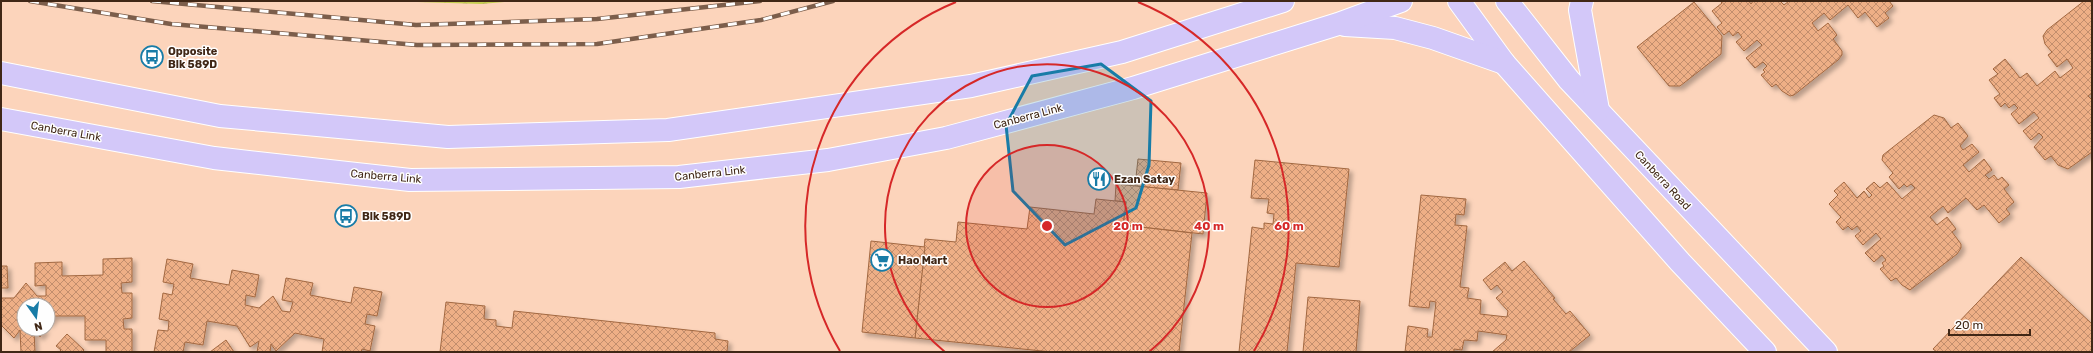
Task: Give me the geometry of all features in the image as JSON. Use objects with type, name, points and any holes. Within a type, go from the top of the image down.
[{"type":"main road","points":[[1,73],[220,116],[448,137],[668,130],[971,86],[1122,52],[1247,8],[1283,1]]},
{"type":"main road","name":"Canberra Link","points":[[1,119],[214,158],[410,180],[679,177],[828,160],[946,138],[1133,88],[1338,24],[1401,1]]},
{"type":"main road","points":[[1459,1],[1504,63],[1680,262],[1765,352]]},
{"type":"main road","name":"Canberra Road","points":[[1507,1],[1569,80],[1826,352]]},
{"type":"main road","points":[[1582,1],[1580,10],[1598,110]]},
{"type":"main road","points":[[1338,24],[1395,28],[1433,38],[1504,63]]},
{"type":"highlighted area","points":[[1101,64],[1151,101],[1149,165],[1136,208],[1065,245],[1013,191],[1006,125],[1032,76]]},
{"type":"green space","points":[[385,1],[517,1],[481,4]]},
{"type":"building","points":[[1720,1],[1749,1],[1751,4],[1753,1],[1780,1],[1784,5],[1789,1],[1889,1],[1893,6],[1885,13],[1889,18],[1877,27],[1865,12],[1858,18],[1848,5],[1830,20],[1824,13],[1812,23],[1818,31],[1828,23],[1837,35],[1833,39],[1842,51],[1842,55],[1838,60],[1794,95],[1790,96],[1782,91],[1776,84],[1772,87],[1761,75],[1765,72],[1763,70],[1767,66],[1763,62],[1755,68],[1746,58],[1762,45],[1757,40],[1744,51],[1736,42],[1742,37],[1738,32],[1733,36],[1729,31],[1724,35],[1717,27],[1722,23],[1712,11],[1722,3]]},
{"type":"building","points":[[2084,1],[2092,1],[2092,93],[2088,96],[2092,100],[2092,152],[2068,169],[2058,165],[2051,156],[2045,160],[2034,147],[2043,137],[2039,133],[2031,140],[2023,131],[2039,118],[2034,112],[2019,124],[2011,114],[2018,108],[2014,104],[2009,108],[2005,103],[2001,107],[1994,98],[2000,94],[1989,80],[1998,74],[1993,69],[2005,59],[2020,78],[2027,73],[2037,86],[2055,71],[2060,78],[2073,68],[2067,59],[2057,67],[2048,55],[2052,52],[2045,44],[2043,36],[2047,30]]},
{"type":"building","points":[[1694,2],[1722,36],[1721,54],[1680,86],[1669,86],[1637,47]]},
{"type":"building","points":[[1934,115],[1944,118],[1951,128],[1958,123],[1968,136],[1960,146],[1963,150],[1972,144],[1979,152],[1963,165],[1969,172],[1984,159],[1992,170],[1985,175],[1989,179],[1994,175],[1998,180],[2002,177],[2009,185],[2004,189],[2014,202],[2006,209],[2010,214],[1999,223],[1984,205],[1977,210],[1966,198],[1948,213],[1943,206],[1930,217],[1937,225],[1947,217],[1956,229],[1952,232],[1961,244],[1961,248],[1957,254],[1910,290],[1902,285],[1896,278],[1891,281],[1880,269],[1884,266],[1882,263],[1886,260],[1882,255],[1874,262],[1865,253],[1881,239],[1876,233],[1863,245],[1855,236],[1861,231],[1857,226],[1852,230],[1848,226],[1843,230],[1836,222],[1841,217],[1829,204],[1838,195],[1834,191],[1844,182],[1857,198],[1864,191],[1869,198],[1872,195],[1866,189],[1874,182],[1880,188],[1887,182],[1902,199],[1915,188],[1911,184],[1907,187],[1904,184],[1899,189],[1889,177],[1893,173],[1882,160],[1883,155]]},
{"type":"building","points":[[1138,159],[1181,163],[1178,190],[1135,186]]},
{"type":"building","points":[[1255,160],[1349,169],[1339,267],[1296,263],[1287,352],[1239,352],[1252,227],[1264,229],[1264,223],[1273,224],[1274,214],[1267,213],[1269,199],[1251,198]]},
{"type":"building","points":[[1116,184],[1207,193],[1203,234],[1123,225],[1126,202],[1115,201]]},
{"type":"building","points":[[1421,195],[1466,199],[1464,215],[1456,214],[1455,225],[1467,226],[1460,287],[1469,288],[1467,298],[1481,300],[1480,314],[1507,317],[1508,311],[1496,298],[1503,292],[1497,285],[1491,290],[1483,280],[1505,262],[1512,271],[1524,261],[1555,298],[1553,299],[1566,314],[1570,311],[1590,335],[1569,352],[1492,352],[1506,340],[1507,335],[1478,331],[1477,341],[1464,340],[1462,350],[1454,349],[1454,352],[1405,352],[1408,326],[1428,329],[1427,337],[1432,337],[1436,302],[1430,301],[1429,308],[1409,306]]},
{"type":"building","points":[[1096,199],[1126,202],[1123,225],[1192,233],[1179,352],[1052,352],[915,338],[925,239],[956,242],[958,222],[1027,229],[1030,207],[1094,214]]},
{"type":"building","points":[[871,241],[925,247],[915,338],[862,332]]},
{"type":"building","points":[[2021,257],[2092,324],[2092,352],[1937,352],[1933,349]]},
{"type":"building","points":[[132,258],[132,282],[121,283],[122,293],[132,293],[132,318],[123,319],[124,329],[132,329],[132,352],[106,352],[106,340],[85,340],[85,316],[56,316],[56,297],[16,297],[16,335],[14,338],[1,325],[1,298],[14,298],[26,283],[37,296],[46,296],[46,285],[35,286],[35,263],[62,262],[62,276],[103,275],[103,259]]},
{"type":"building","points":[[167,259],[193,264],[190,278],[229,285],[232,270],[259,275],[255,297],[246,295],[245,305],[259,308],[273,296],[282,311],[290,312],[293,302],[282,300],[286,278],[313,283],[310,295],[351,303],[354,287],[382,292],[377,316],[367,314],[365,324],[375,326],[370,351],[362,349],[361,352],[322,352],[324,339],[295,333],[276,351],[271,344],[270,352],[257,352],[259,341],[250,347],[237,326],[207,321],[203,345],[185,342],[183,352],[154,352],[158,330],[168,331],[169,321],[159,319],[163,293],[172,295],[174,284],[163,282]]},
{"type":"building","points":[[1,266],[7,266],[8,288],[1,288]]},
{"type":"building","points":[[1308,297],[1360,301],[1356,352],[1303,352]]},
{"type":"building","points":[[446,302],[485,306],[484,319],[496,320],[496,326],[512,328],[514,311],[715,333],[715,339],[728,341],[727,352],[440,352]]},
{"type":"building","points":[[67,334],[84,350],[82,352],[59,352],[61,350],[56,346]]},
{"type":"building","points":[[20,337],[34,337],[35,352],[21,352]]},
{"type":"building","points":[[226,340],[234,352],[210,352]]},
{"type":"railway","points":[[30,1],[171,24],[417,45],[597,44],[761,20],[833,1]]},
{"type":"railway","points":[[152,1],[416,25],[597,19],[760,1]]},
{"type":"place","name":"Opposite Blk 589D","points":[[152,57]]},
{"type":"place","name":"Ezan Satay","points":[[1099,179]]},
{"type":"place","name":"Blk 589D","points":[[346,216]]},
{"type":"place","name":"Hao Mart","points":[[882,260]]}]
